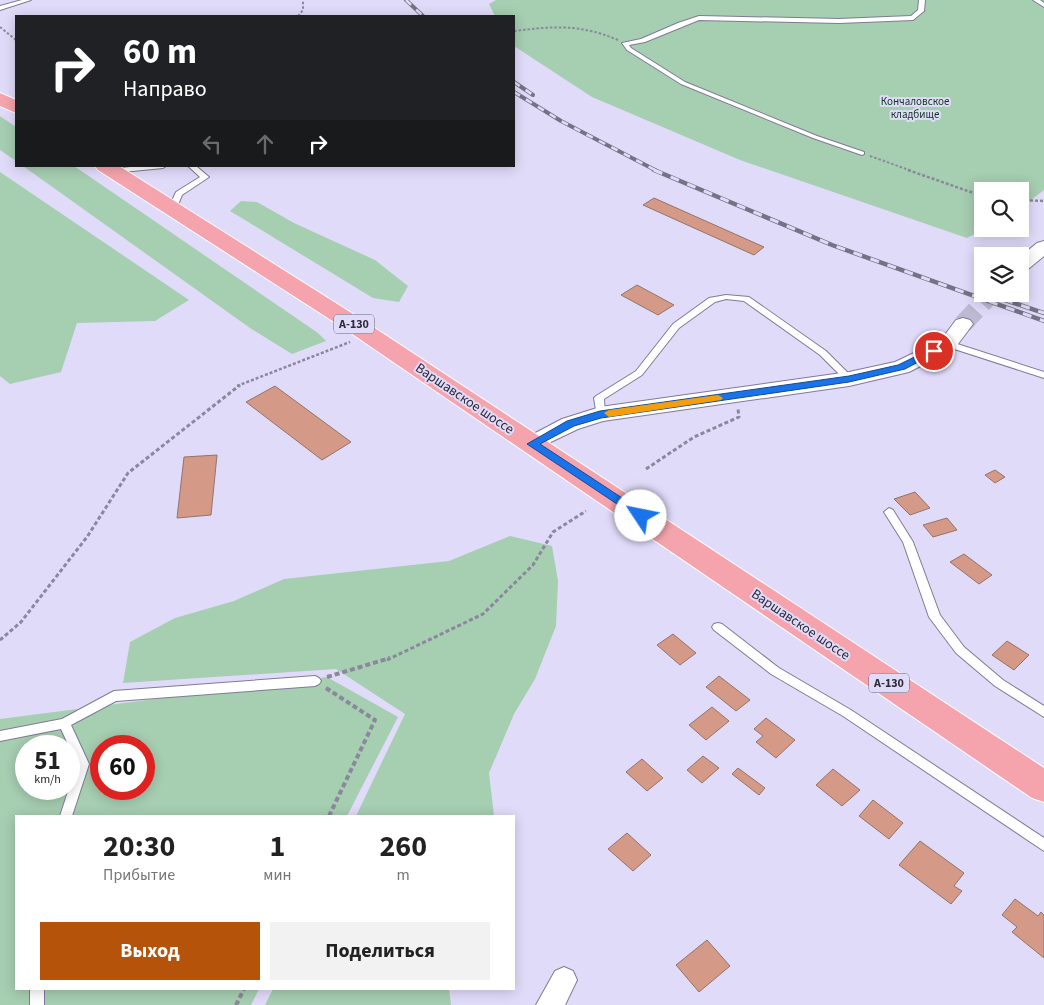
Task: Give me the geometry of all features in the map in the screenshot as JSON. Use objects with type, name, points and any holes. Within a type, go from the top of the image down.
[{"type":"main road","points":[[0,98],[15,107]]},
{"type":"main road","name":"Варшавское шоссе","points":[[109,168],[368,334],[1044,787]]},
{"type":"street","points":[[1029,259],[1044,247]]},
{"type":"street","points":[[532,444],[570,424],[600,414],[849,379],[902,367],[948,344],[963,324]]},
{"type":"street","points":[[550,1005],[564,980]]},
{"type":"lane","points":[[0,8],[28,0]]},
{"type":"lane","points":[[625,43],[636,44],[683,21],[699,18],[839,21],[913,18],[921,11],[922,0]]},
{"type":"lane","points":[[1036,0],[1044,5]]},
{"type":"lane","points":[[625,43],[629,49],[683,83],[815,137],[862,153]]},
{"type":"lane","points":[[109,168],[136,167]]},
{"type":"lane","points":[[172,210],[179,194],[205,177],[191,167]]},
{"type":"lane","points":[[600,414],[599,398],[639,373],[676,326],[712,300],[726,297],[746,299],[823,353],[849,379]]},
{"type":"lane","points":[[948,344],[1044,376]]},
{"type":"lane","points":[[889,512],[908,542],[935,617],[960,650],[999,683],[1044,712]]},
{"type":"lane","points":[[718,627],[775,671],[847,713],[1044,845]]},
{"type":"lane","points":[[0,736],[64,723],[114,696],[314,681]]},
{"type":"lane","points":[[64,723],[83,764],[66,815]]},
{"type":"lane","points":[[37,990],[37,1005]]},
{"type":"path","points":[[303,0],[303,10],[306,15]]},
{"type":"path","points":[[299,15],[303,10]]},
{"type":"path","points":[[515,30],[575,25],[591,28],[625,43]]},
{"type":"path","points":[[0,27],[15,39]]},
{"type":"path","points":[[862,153],[974,193]]},
{"type":"path","points":[[1029,200],[1044,201]]},
{"type":"path","points":[[0,640],[21,622],[87,537],[128,473],[236,387],[368,334]]},
{"type":"path","points":[[646,469],[694,437],[739,417],[737,395]]},
{"type":"path","points":[[314,681],[389,659],[483,614],[533,565],[552,532],[586,511]]},
{"type":"path","points":[[314,681],[375,720],[329,815]]},
{"type":"path","points":[[236,1005],[244,990]]},
{"type":"green space","name":"Кончаловское кладбище","points":[[496,0],[1044,0],[1044,190],[1029,201],[1029,182],[974,182],[974,234],[967,238],[740,160],[592,97],[515,47],[515,15],[494,15],[489,4]]},
{"type":"green space","points":[[0,116],[15,126],[15,160],[0,150]]},
{"type":"green space","points":[[24,167],[75,167],[318,333],[326,341],[292,354],[250,328]]},
{"type":"green space","points":[[0,172],[189,300],[155,321],[77,323],[61,372],[10,384],[0,376]]},
{"type":"green space","points":[[241,201],[257,202],[294,223],[375,260],[408,286],[399,302],[373,298],[230,211]]},
{"type":"green space","points":[[510,536],[552,546],[558,581],[556,626],[535,679],[514,714],[489,773],[494,815],[356,815],[405,714],[336,669],[123,683],[130,642],[175,618],[234,601],[284,579],[449,561]]},
{"type":"green space","points":[[327,677],[398,717],[348,815],[15,815],[15,990],[258,990],[251,1005],[0,1005],[0,719]]},
{"type":"green space","points":[[272,990],[449,990],[451,1005],[265,1005]]},
{"type":"building","points":[[654,198],[764,247],[754,255],[643,205]]},
{"type":"building","points":[[637,285],[674,305],[658,315],[621,295]]},
{"type":"building","points":[[275,386],[351,442],[322,460],[246,402]]},
{"type":"building","points":[[217,455],[211,515],[177,518],[184,457]]},
{"type":"building","points":[[995,470],[1005,477],[995,483],[985,475]]},
{"type":"building","points":[[915,492],[930,508],[910,515],[894,499]]},
{"type":"building","points":[[947,518],[957,530],[933,537],[923,525]]},
{"type":"building","points":[[964,554],[992,575],[979,584],[950,562]]},
{"type":"building","points":[[673,634],[696,653],[680,665],[657,645]]},
{"type":"building","points":[[1007,641],[1029,655],[1014,670],[992,655]]},
{"type":"building","points":[[719,676],[750,700],[736,711],[706,687]]},
{"type":"building","points":[[712,707],[729,721],[706,740],[689,725]]},
{"type":"building","points":[[766,718],[795,740],[776,758],[756,742],[763,736],[754,729]]},
{"type":"building","points":[[703,756],[719,768],[702,783],[687,770]]},
{"type":"building","points":[[642,759],[663,778],[647,791],[626,772]]},
{"type":"building","points":[[738,768],[765,788],[759,795],[732,774]]},
{"type":"building","points":[[833,769],[860,790],[842,806],[816,785]]},
{"type":"building","points":[[873,800],[903,823],[889,839],[859,816]]},
{"type":"building","points":[[627,833],[651,855],[633,871],[608,849]]},
{"type":"building","points":[[920,841],[964,873],[954,886],[962,891],[951,904],[899,865]]},
{"type":"building","points":[[1015,899],[1038,916],[1041,912],[1044,915],[1044,958],[1012,932],[1017,927],[1002,915]]},
{"type":"building","points":[[707,940],[730,966],[699,992],[676,965]]},
{"type":"tunnel","points":[[963,324],[984,302]]},
{"type":"railway","points":[[406,0],[422,15]]},
{"type":"railway","points":[[515,83],[533,95]]},
{"type":"railway","points":[[515,93],[561,121],[657,171]]},
{"type":"railway","points":[[654,170],[832,245],[1044,321]]},
{"type":"railway","points":[[1011,302],[1044,313]]},
{"type":"slow traffic","points":[[609,413],[718,398]]},
{"type":"route","points":[[641,516],[532,444],[570,424],[600,414],[849,379],[867,373],[902,367],[934,351]]}]
